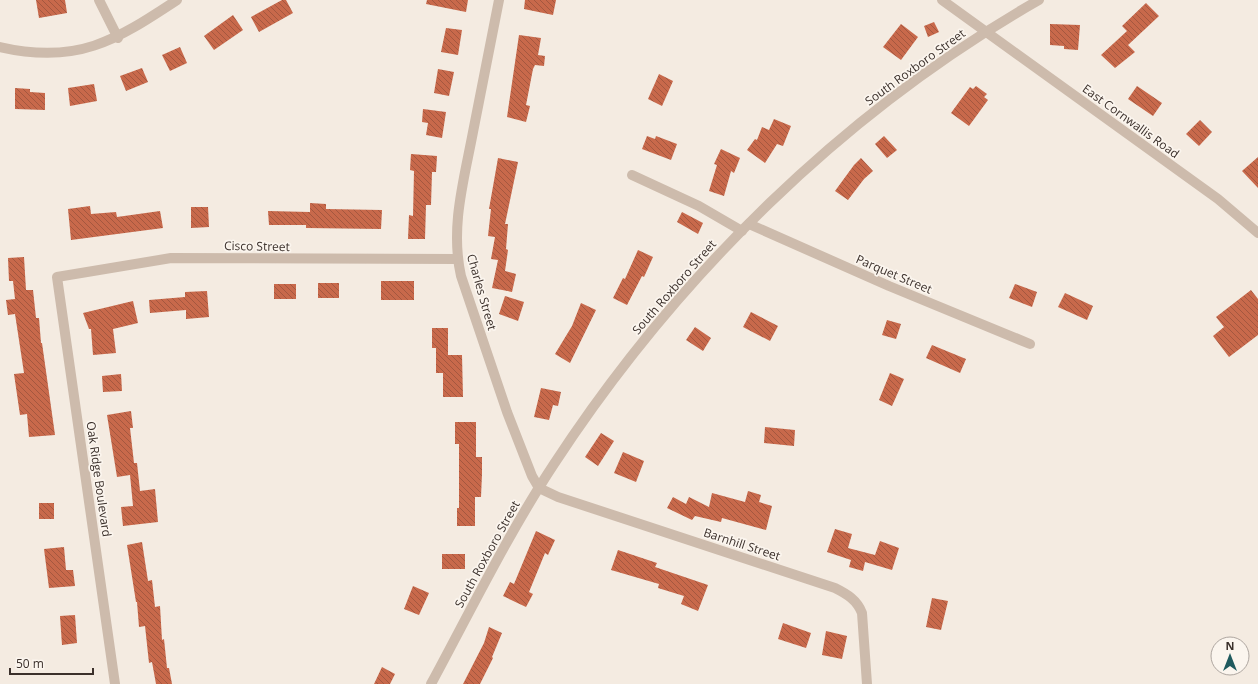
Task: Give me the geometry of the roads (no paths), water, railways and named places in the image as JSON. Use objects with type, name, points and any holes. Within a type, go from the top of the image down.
[{"type":"street","points":[[99,0],[118,38]]},
{"type":"street","points":[[0,47],[53,53],[76,51],[118,38],[177,0]]},
{"type":"street","name":"Charles Street","points":[[499,0],[458,215],[456,236],[457,259],[507,412],[532,476],[539,488]]},
{"type":"street","name":"East Cornwallis Road","points":[[942,0],[1218,199],[1258,233]]},
{"type":"street","name":"South Roxboro Street","points":[[431,684],[539,488],[592,408],[660,322],[746,227],[838,142],[896,94],[986,32],[1040,0]]},
{"type":"street","name":"Parquet Street","points":[[632,174],[746,227],[1030,344]]},
{"type":"street","name":"Cisco Street","points":[[57,277],[171,258],[457,259]]},
{"type":"street","name":"Oak Ridge Boulevard","points":[[57,277],[115,684]]},
{"type":"street","name":"Barnhill Street","points":[[539,488],[558,497],[835,588],[846,594],[859,606],[862,613],[867,684]]}]
